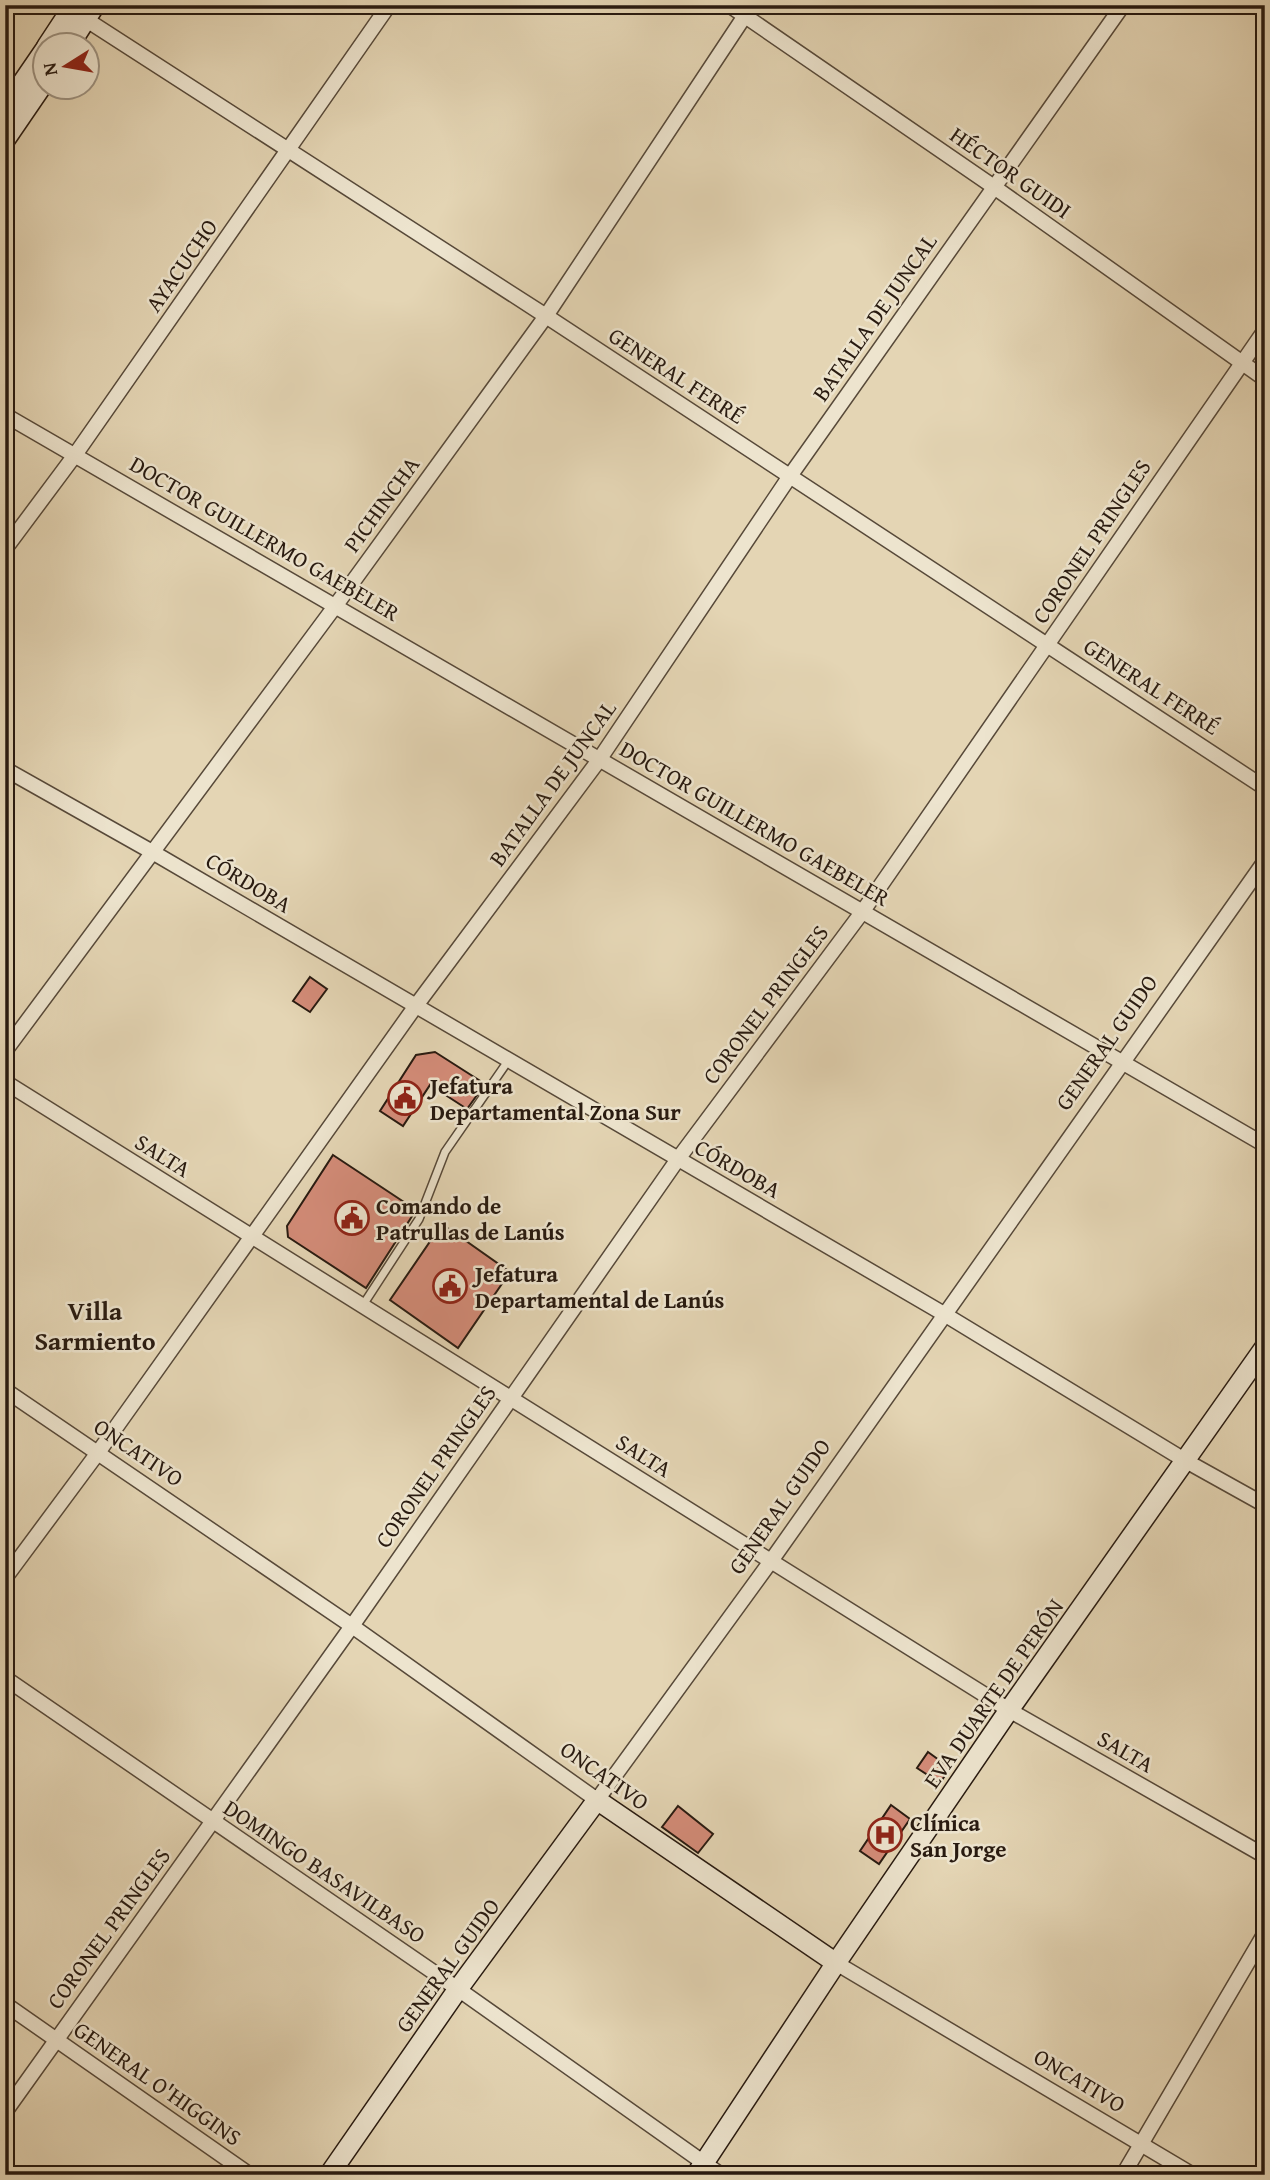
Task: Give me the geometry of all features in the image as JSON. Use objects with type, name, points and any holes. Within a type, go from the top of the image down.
[{"type":"main road","points":[[72,32],[78,9]]},
{"type":"main road","points":[[59,32],[78,9]]},
{"type":"main road","points":[[5,108],[32,68]]},
{"type":"main road","points":[[5,140],[32,100]]},
{"type":"main road","name":"EVA DUARTE DE PERÓN","points":[[700,2169],[836,1963],[1009,1710],[1265,1347]]},
{"type":"main road","name":"ONCATIVO","points":[[597,1800],[836,1963]]},
{"type":"main road","name":"GENERAL GUIDO","points":[[330,2175],[458,1989],[597,1800]]},
{"type":"street","name":"AYACUCHO","points":[[5,549],[75,455],[389,5]]},
{"type":"street","name":"HÉCTOR GUIDI","points":[[729,5],[748,11],[1265,380]]},
{"type":"street","name":"BATALLA DE JUNCAL","points":[[5,1578],[97,1454],[415,1007],[599,760],[790,476],[1123,5]]},
{"type":"street","name":"GENERAL FERRÉ","points":[[78,9],[1265,788]]},
{"type":"street","name":"PICHINCHA","points":[[5,1051],[154,853],[546,316],[748,11]]},
{"type":"street","name":"CORONEL PRINGLES","points":[[5,2112],[352,1626],[678,1159],[863,911],[1265,330]]},
{"type":"street","name":"DOCTOR GUILLERMO GAEBELER","points":[[5,415],[1265,1145]]},
{"type":"street","name":"CÓRDOBA","points":[[5,769],[154,853],[944,1314],[1186,1461],[1265,1505]]},
{"type":"street","name":"GENERAL GUIDO","points":[[597,1800],[771,1560],[1122,1060],[1265,862]]},
{"type":"street","name":"SALTA","points":[[5,1082],[1009,1710],[1265,1856]]},
{"type":"street","name":"ONCATIVO","points":[[5,1390],[352,1626],[597,1800]]},
{"type":"street","name":"DOMINGO BASAVILBASO","points":[[5,1678],[458,1989],[700,2169],[721,2175]]},
{"type":"street","points":[[1122,2175],[1265,1933]]},
{"type":"street","name":"ONCATIVO","points":[[836,1963],[1193,2175]]},
{"type":"street","name":"GENERAL O'HIGGINS","points":[[5,2004],[250,2175]]},
{"type":"lane","points":[[363,1306],[419,1219],[445,1152],[508,1061]]},
{"type":"building","points":[[310,977],[327,989],[310,1012],[293,1001]]},
{"type":"building","name":"Jefatura Departamental Zona Sur","points":[[435,1052],[485,1084],[467,1109],[430,1085],[403,1126],[380,1111],[416,1055]]},
{"type":"building","name":"Comando de Patrullas de Lanús","points":[[333,1155],[416,1210],[366,1288],[288,1237],[287,1226]]},
{"type":"building","name":"Jefatura Departamental de Lanús","points":[[442,1224],[510,1272],[458,1348],[390,1300]]},
{"type":"building","points":[[928,1752],[950,1768],[940,1783],[917,1768]]},
{"type":"building","name":"Clínica San Jorge","points":[[891,1805],[910,1819],[879,1864],[860,1851]]},
{"type":"building","points":[[678,1806],[713,1834],[698,1853],[662,1827]]},
{"type":"place","name":"Jefatura Departamental Zona Sur","points":[[405,1098]]},
{"type":"place","name":"Comando de Patrullas de Lanús","points":[[352,1218]]},
{"type":"place","name":"Jefatura Departamental de Lanús","points":[[450,1286]]},
{"type":"place","name":"Clínica San Jorge","points":[[885,1835]]},
{"type":"district","name":"Villa Sarmiento","points":[[95,1325]]}]
